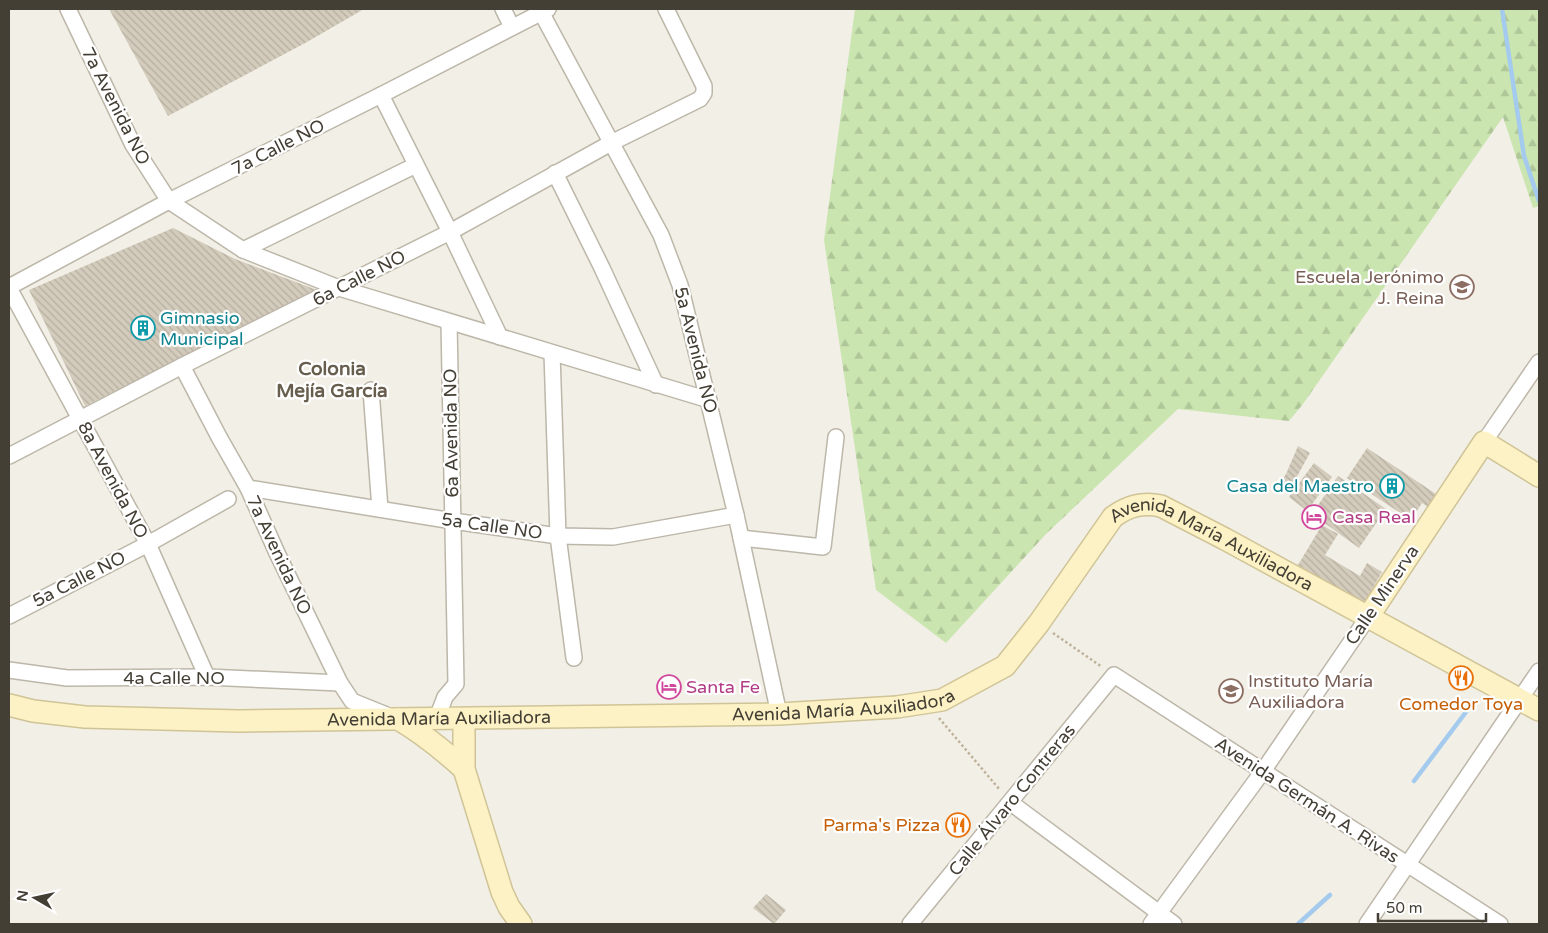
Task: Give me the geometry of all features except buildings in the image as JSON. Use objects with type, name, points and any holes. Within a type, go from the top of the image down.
[{"type":"street","name":"7a Avenida NO","points":[[68,9],[133,145],[169,201]]},
{"type":"street","points":[[502,9],[512,27]]},
{"type":"street","name":"6a Calle NO","points":[[9,456],[182,366],[450,232],[610,143],[700,99],[704,93],[704,86],[666,9]]},
{"type":"street","name":"7a Calle NO","points":[[9,287],[169,201],[381,95],[544,10]]},
{"type":"street","name":"5a Avenida NO","points":[[544,10],[610,143],[661,235],[680,285],[736,515],[779,714]]},
{"type":"street","points":[[381,95],[500,337]]},
{"type":"street","points":[[243,250],[416,165]]},
{"type":"street","points":[[555,173],[607,277],[656,384]]},
{"type":"street","points":[[169,201],[243,250],[339,288],[709,400]]},
{"type":"street","name":"8a Avenida NO","points":[[9,287],[148,544],[207,677]]},
{"type":"street","name":"6a Avenida NO","points":[[437,718],[445,698],[456,684],[449,322]]},
{"type":"street","points":[[552,353],[558,536],[574,658]]},
{"type":"street","name":"Calle Minerva","points":[[1155,919],[1263,771],[1539,362]]},
{"type":"street","name":"7a Avenida NO","points":[[182,366],[248,488],[277,553],[340,683],[352,701],[398,719]]},
{"type":"street","points":[[370,390],[380,509]]},
{"type":"street","points":[[741,538],[823,547],[836,437]]},
{"type":"street","points":[[1484,442],[1539,476]]},
{"type":"street","name":"5a Calle NO","points":[[248,488],[558,536],[612,537],[736,515]]},
{"type":"street","name":"5a Calle NO","points":[[9,616],[148,544],[228,499]]},
{"type":"street","name":"Avenida María Auxiliadora","points":[[9,705],[33,711],[94,717],[239,721],[779,714],[896,706],[942,700],[1005,666],[1039,623],[1113,517],[1131,506],[1151,504],[1161,506],[1225,539],[1539,710]]},
{"type":"street","name":"4a Calle NO","points":[[9,670],[67,678],[207,677],[340,683]]},
{"type":"street","points":[[1367,924],[1539,671]]},
{"type":"street","name":"Avenida Germán A. Rivas","points":[[1114,676],[1500,924]]},
{"type":"street","name":"Calle Álvaro Contreras","points":[[910,924],[1114,676]]},
{"type":"street","points":[[398,719],[418,731],[464,769]]},
{"type":"street","points":[[464,719],[464,769],[502,892],[509,907],[521,924]]},
{"type":"street","points":[[1011,803],[1155,919],[1174,924]]},
{"type":"path","points":[[1039,623],[1114,676]]},
{"type":"path","points":[[926,702],[1011,803]]},
{"type":"green space","points":[[855,9],[1539,9],[1539,206],[1533,208],[1503,117],[1303,404],[1289,421],[1178,409],[1046,534],[946,643],[876,590],[824,240]]},
{"type":"waterway","points":[[1502,9],[1524,156],[1539,201]]},
{"type":"waterway","points":[[1414,781],[1466,712]]},
{"type":"waterway","points":[[1298,924],[1330,895]]},
{"type":"place","name":"Escuela Jerónimo J. Reina","points":[[1462,287]]},
{"type":"place","name":"Gimnasio Municipal","points":[[143,328]]},
{"type":"place","name":"Casa del Maestro","points":[[1392,486]]},
{"type":"place","name":"Casa Real","points":[[1314,517]]},
{"type":"place","name":"Comedor Toya","points":[[1461,678]]},
{"type":"place","name":"Santa Fe","points":[[669,687]]},
{"type":"place","name":"Instituto María Auxiliadora","points":[[1231,691]]},
{"type":"place","name":"Parma's Pizza","points":[[958,825]]},
{"type":"district","name":"Colonia Mejía García","points":[[332,380]]}]
